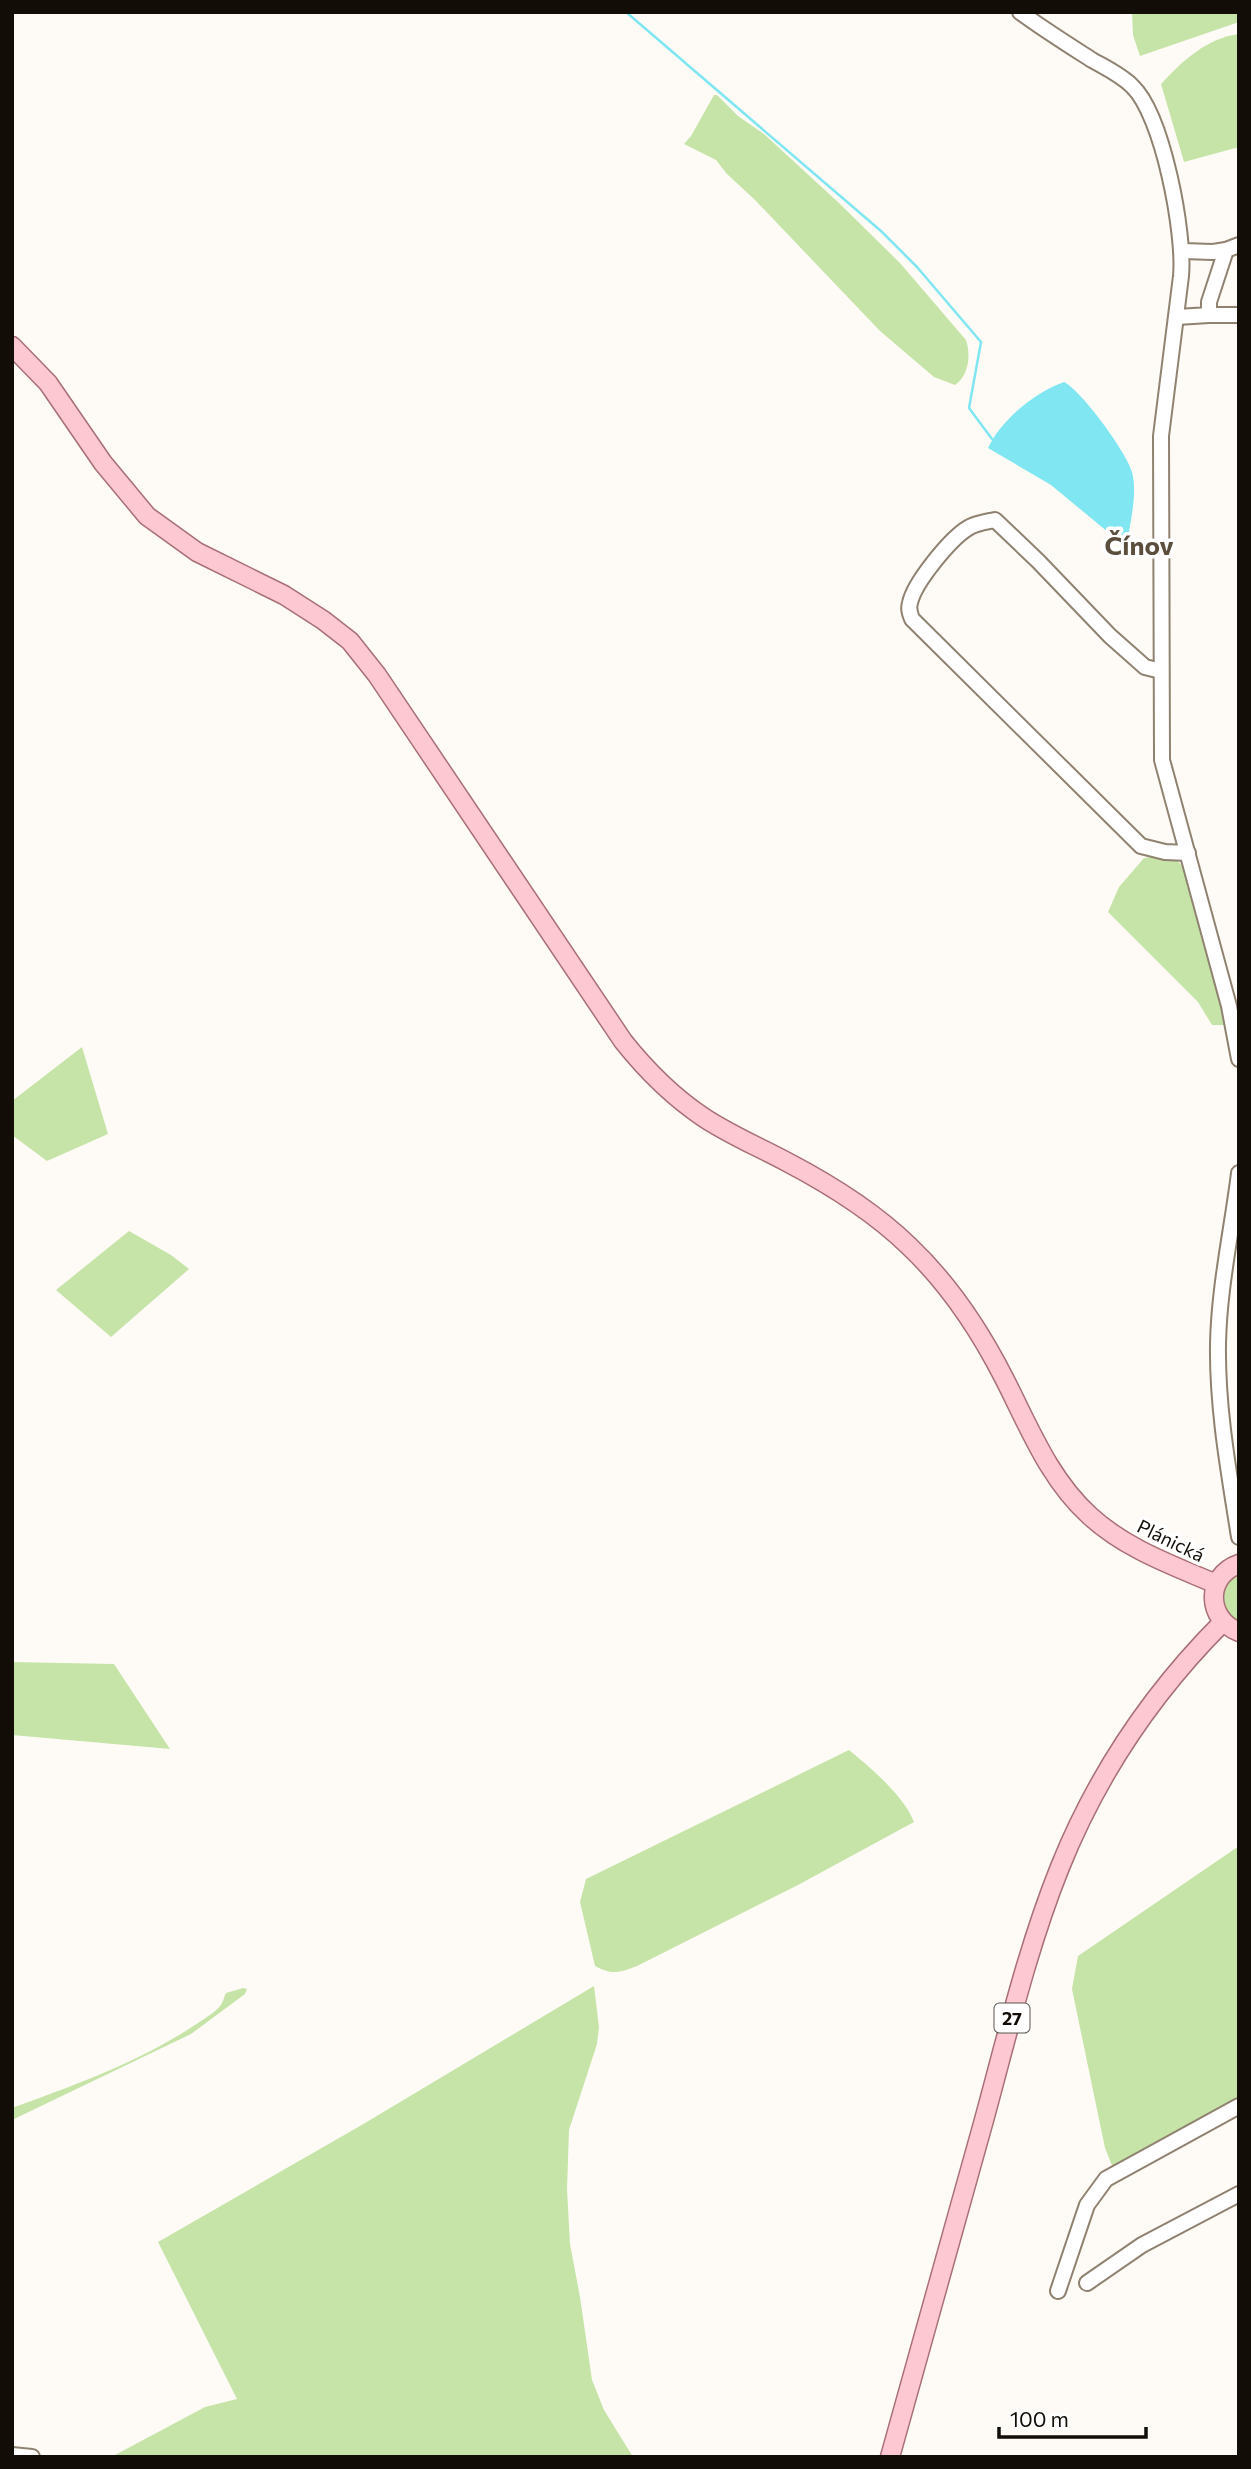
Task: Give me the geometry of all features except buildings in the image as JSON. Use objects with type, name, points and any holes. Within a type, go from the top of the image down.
[{"type":"main road","name":"Plánická","points":[[12,346],[48,383],[103,463],[147,516],[197,552],[284,595],[350,641],[377,675],[623,1041],[652,1074],[675,1096],[710,1122],[818,1178],[889,1227],[928,1265],[978,1331],[1031,1435],[1056,1477],[1081,1507],[1109,1531],[1146,1553],[1216,1584]]},
{"type":"main road","points":[[1239,1564],[1225,1571],[1216,1584],[1213,1602],[1223,1622],[1239,1632]]},
{"type":"main road","name":"27","points":[[890,2457],[1025,1973],[1057,1875],[1086,1811],[1125,1743],[1173,1677],[1223,1622]]},
{"type":"street","points":[[1020,12],[1125,80],[1142,97],[1157,131],[1181,228],[1183,251],[1177,317],[1161,436],[1162,760],[1229,1006],[1239,1059]]},
{"type":"street","points":[[1183,251],[1213,252],[1232,247]]},
{"type":"street","points":[[1209,315],[1209,302],[1232,247]]},
{"type":"street","points":[[1177,317],[1239,315]]},
{"type":"street","points":[[1160,671],[1145,667],[1110,636],[995,520],[971,526],[962,532],[935,560],[910,600],[909,611],[912,619],[1141,846],[1165,852],[1188,853]]},
{"type":"street","points":[[1239,1173],[1221,1294],[1218,1361],[1221,1412],[1239,1537]]},
{"type":"street","points":[[1058,2291],[1087,2205],[1106,2179],[1239,2106]]},
{"type":"street","points":[[1087,2283],[1142,2245],[1239,2194]]},
{"type":"street","points":[[12,2455],[32,2457]]},
{"type":"green space","points":[[1132,12],[1239,12],[1239,22],[1140,56],[1133,35]]},
{"type":"green space","points":[[1239,34],[1239,147],[1184,162],[1161,84],[1186,59],[1206,46],[1227,36]]},
{"type":"green space","points":[[714,95],[764,134],[900,263],[966,340],[968,364],[960,381],[955,385],[934,377],[880,331],[716,160],[684,144]]},
{"type":"green space","points":[[1165,855],[1177,860],[1183,867],[1220,994],[1226,1025],[1212,1025],[1198,1002],[1108,912],[1119,887],[1144,858]]},
{"type":"green space","points":[[82,1047],[108,1134],[47,1161],[12,1135],[12,1101]]},
{"type":"green space","points":[[129,1231],[171,1255],[189,1269],[111,1337],[56,1290]]},
{"type":"green space","points":[[1239,1572],[1239,1623],[1230,1618],[1221,1600],[1226,1582]]},
{"type":"green space","points":[[12,1662],[114,1664],[170,1749],[12,1735]]},
{"type":"green space","points":[[849,1750],[895,1793],[914,1822],[798,1885],[637,1966],[616,1972],[595,1966],[580,1902],[586,1879]]},
{"type":"green space","points":[[1239,1846],[1239,2101],[1113,2168],[1105,2148],[1072,1989],[1078,1956]]},
{"type":"green space","points":[[594,1986],[599,2027],[597,2044],[569,2130],[567,2189],[570,2244],[592,2380],[604,2410],[633,2457],[115,2457],[205,2407],[237,2399],[158,2242],[360,2126]]},
{"type":"green space","points":[[247,1989],[245,1994],[191,2034],[12,2120],[12,2108],[131,2061],[177,2037],[214,2012],[226,1993]]},
{"type":"water","points":[[1064,382],[1082,397],[1103,423],[1132,472],[1134,502],[1129,532],[1125,537],[1114,537],[1051,485],[988,448],[1010,417],[1020,408],[1041,393]]},
{"type":"waterway","points":[[626,12],[881,231],[917,267],[981,342],[969,408],[992,439]]},
{"type":"district","name":"Čínov","points":[[1139,544]]}]
